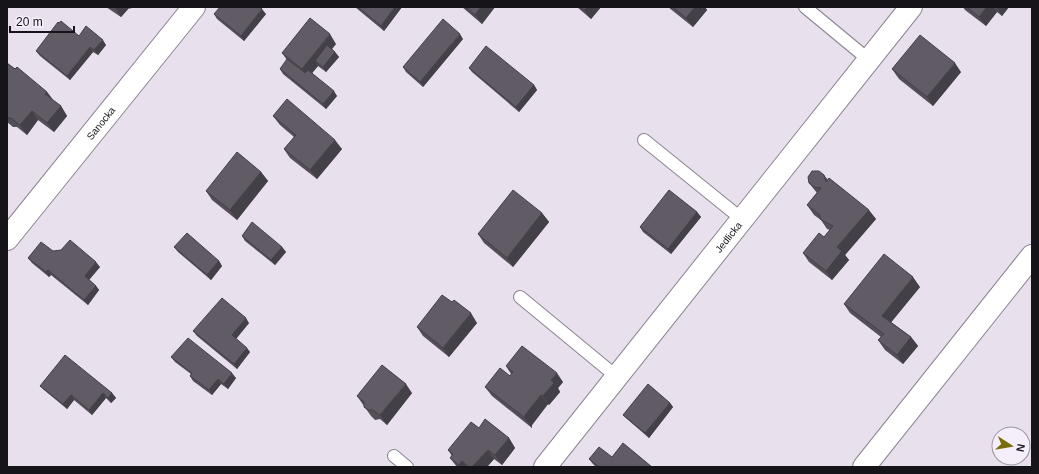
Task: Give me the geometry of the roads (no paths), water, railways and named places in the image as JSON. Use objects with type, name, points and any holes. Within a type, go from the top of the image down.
[{"type":"street","name":"Sanocka","points":[[7,239],[194,7]]},
{"type":"street","name":"Jedlicka","points":[[545,467],[911,7]]},
{"type":"street","points":[[864,467],[1032,256]]},
{"type":"lane","points":[[805,7],[869,60]]},
{"type":"lane","points":[[644,140],[743,220]]},
{"type":"lane","points":[[520,297],[617,377]]},
{"type":"lane","points":[[394,456],[407,467]]}]
